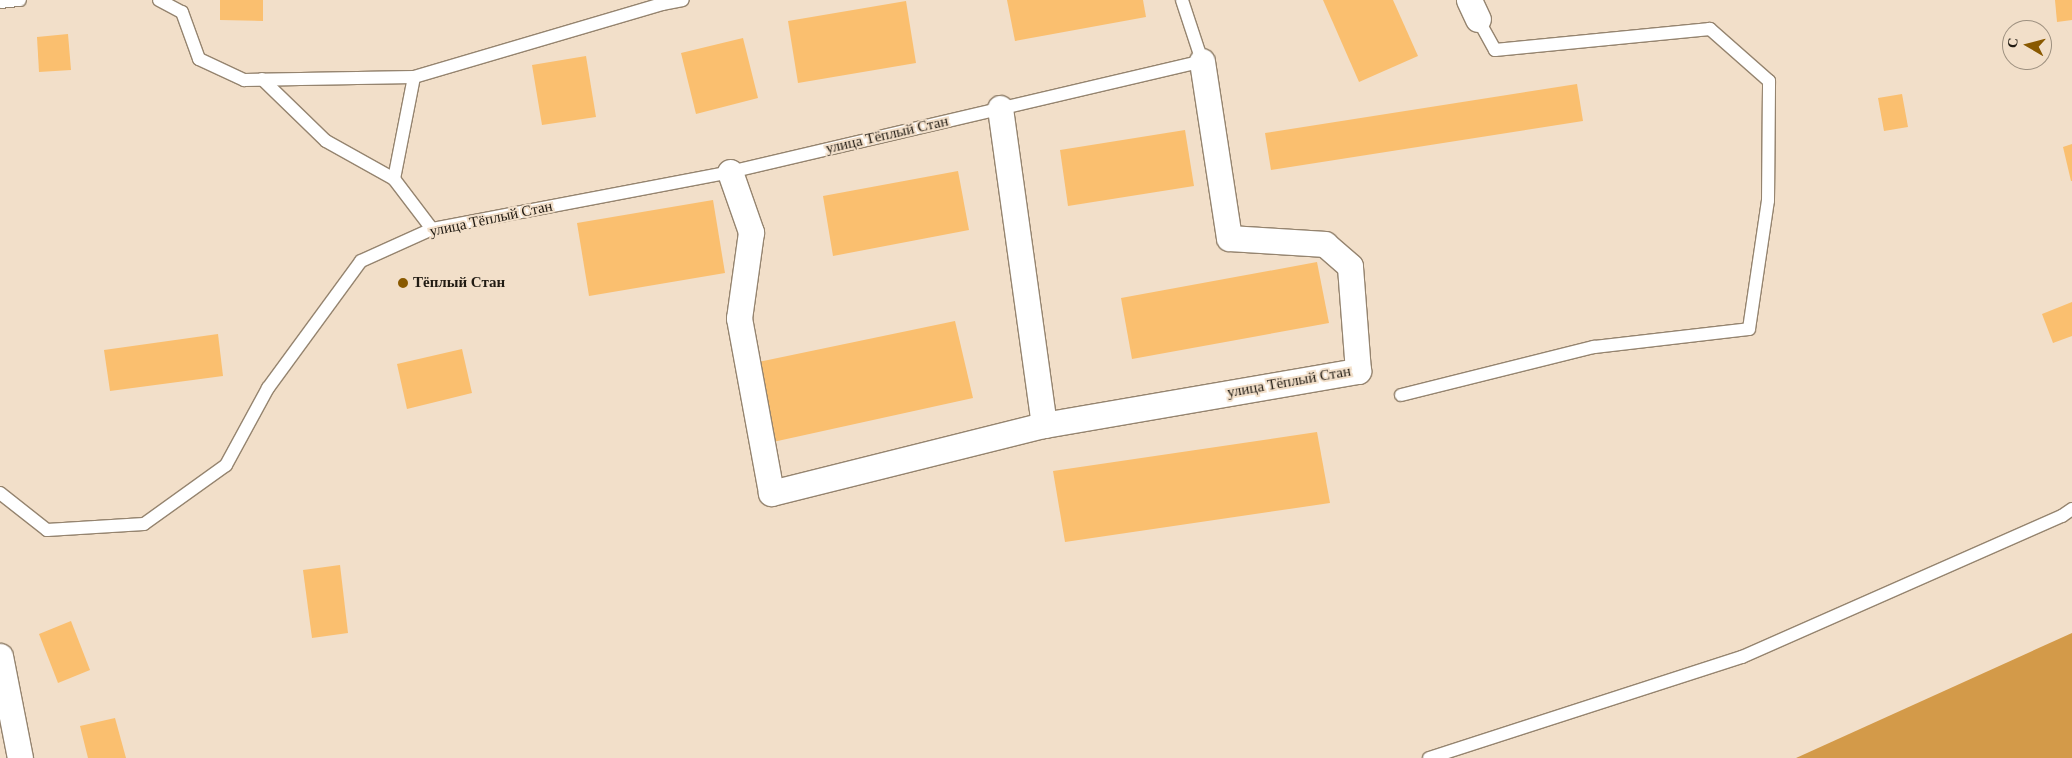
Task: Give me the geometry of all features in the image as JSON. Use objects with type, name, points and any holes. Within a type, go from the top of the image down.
[{"type":"street","name":"улица Тёплый Стан","points":[[1044,425],[1358,371],[1350,266],[1325,244],[1229,238],[1202,61]]},
{"type":"street","points":[[730,172],[751,232],[738,318],[771,493],[1044,425],[1000,108]]},
{"type":"street","points":[[0,656],[20,758]]},
{"type":"lane","points":[[0,2],[20,0]]},
{"type":"lane","points":[[159,0],[182,12],[199,59],[244,80],[414,77],[662,4],[683,0]]},
{"type":"lane","points":[[1182,0],[1202,61]]},
{"type":"lane","points":[[1400,395],[1594,347],[1749,329],[1768,201],[1769,81],[1710,29],[1495,50],[1473,10]]},
{"type":"lane","name":"улица Тёплый Стан","points":[[0,493],[46,530],[144,524],[226,465],[268,388],[361,260],[432,229],[730,172],[1202,61]]},
{"type":"lane","points":[[394,179],[414,77]]},
{"type":"lane","points":[[262,79],[326,140],[394,179],[432,229]]},
{"type":"lane","points":[[1429,758],[1742,657],[2062,516],[2072,509]]},
{"type":"shaded area","points":[[2072,633],[2072,758],[1796,758]]},
{"type":"building","points":[[220,0],[263,0],[263,21],[220,20]]},
{"type":"building","points":[[1007,0],[1143,0],[1146,17],[1015,41]]},
{"type":"building","points":[[1323,0],[1393,0],[1418,56],[1359,82]]},
{"type":"building","points":[[2055,0],[2072,0],[2072,20],[2057,22]]},
{"type":"building","points":[[906,1],[916,63],[798,83],[788,21]]},
{"type":"building","points":[[68,34],[71,70],[39,72],[37,37]]},
{"type":"building","points":[[743,38],[758,98],[696,114],[681,53]]},
{"type":"building","points":[[586,56],[596,117],[542,125],[532,65]]},
{"type":"building","points":[[1577,84],[1583,121],[1271,170],[1265,133]]},
{"type":"building","points":[[1902,94],[1908,127],[1884,131],[1878,98]]},
{"type":"building","points":[[1185,130],[1194,186],[1068,206],[1060,150]]},
{"type":"building","points":[[2072,144],[2072,181],[2071,181],[2063,147]]},
{"type":"building","points":[[958,171],[969,230],[833,256],[823,196]]},
{"type":"building","points":[[713,200],[725,273],[589,296],[577,223]]},
{"type":"building","points":[[1317,262],[1329,323],[1132,359],[1121,298]]},
{"type":"building","points":[[2072,302],[2072,336],[2053,343],[2042,314]]},
{"type":"building","points":[[955,321],[973,398],[773,442],[758,362]]},
{"type":"building","points":[[218,334],[223,376],[110,391],[104,350]]},
{"type":"building","points":[[462,349],[472,393],[407,409],[397,364]]},
{"type":"building","points":[[1317,432],[1330,503],[1065,542],[1053,471]]},
{"type":"building","points":[[340,565],[348,633],[312,638],[303,570]]},
{"type":"building","points":[[71,621],[90,670],[58,683],[39,634]]},
{"type":"building","points":[[115,718],[126,758],[88,758],[80,726]]},
{"type":"place","name":"Тёплый Стан","points":[[403,283]]}]
